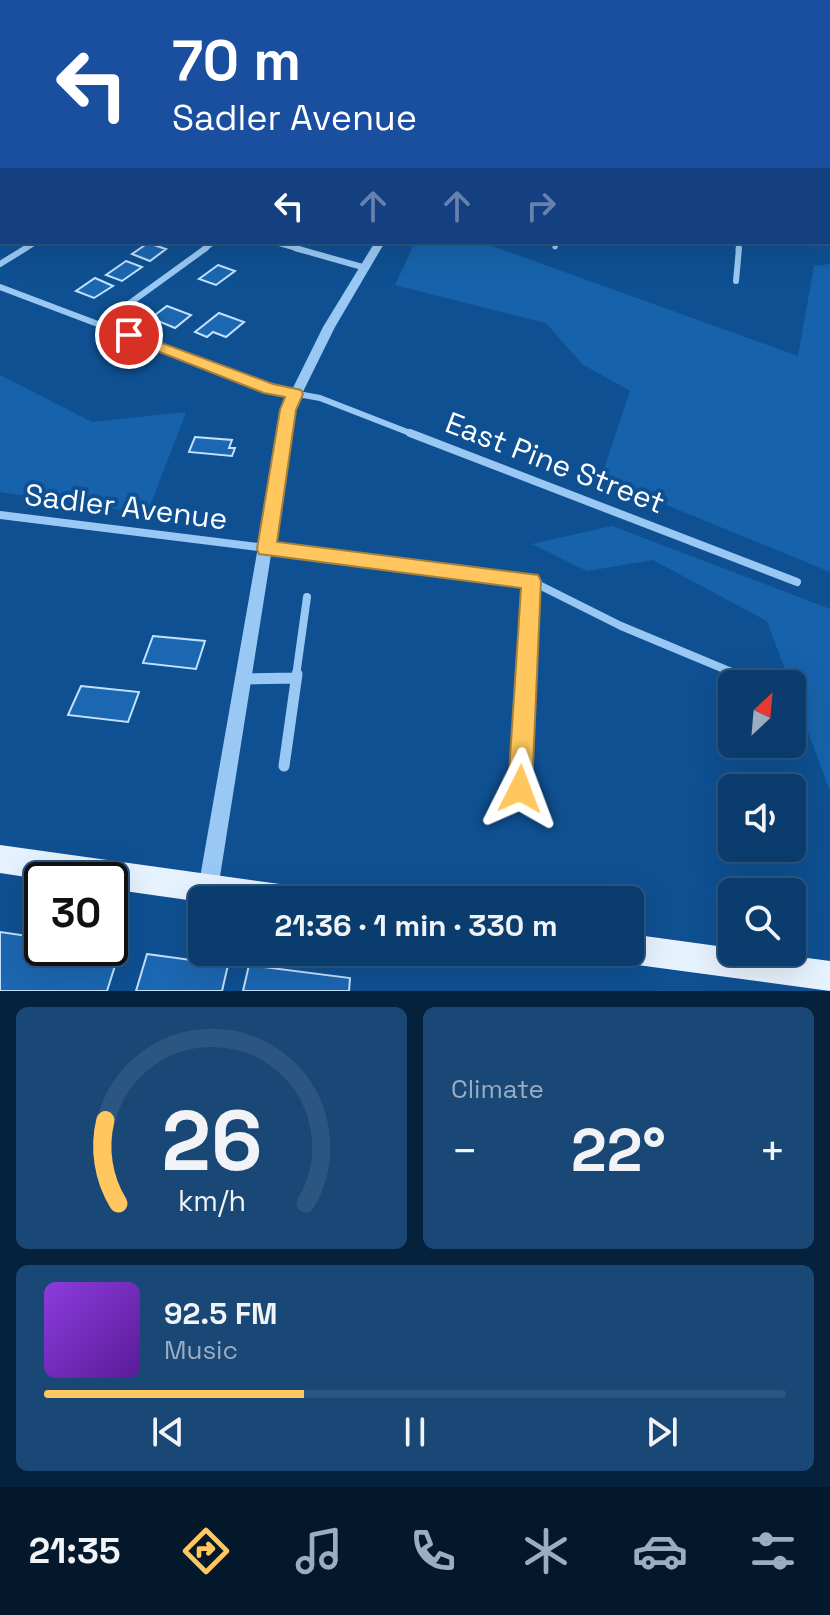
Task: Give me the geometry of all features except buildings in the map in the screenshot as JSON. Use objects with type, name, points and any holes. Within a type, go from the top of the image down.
[{"type":"main road","points":[[0,859],[188,886]]},
{"type":"main road","points":[[644,951],[830,977]]},
{"type":"street","points":[[0,264],[33,244]]},
{"type":"street","points":[[101,324],[211,244]]},
{"type":"street","points":[[281,244],[366,268]]},
{"type":"street","points":[[209,886],[288,410],[329,327],[379,244]]},
{"type":"street","points":[[736,281],[739,244]]},
{"type":"street","name":"East Pine Street","points":[[0,287],[270,389],[320,398],[797,582]]},
{"type":"street","name":"Sadler Avenue","points":[[0,515],[531,581],[621,626],[727,670]]},
{"type":"street","points":[[520,789],[531,581]]},
{"type":"street","points":[[284,766],[307,597]]},
{"type":"street","points":[[244,679],[295,678]]},
{"type":"shaded area","points":[[414,244],[487,244],[798,356],[814,266],[830,264],[830,572],[601,478],[630,391],[582,364],[546,323],[395,285]]},
{"type":"shaded area","points":[[0,375],[92,422],[186,412],[147,514],[0,492]]},
{"type":"shaded area","points":[[612,526],[830,609],[830,791],[806,726],[806,670],[785,670],[767,621],[653,560],[587,571],[532,544]]},
{"type":"route","points":[[129,335],[270,389],[295,394],[288,410],[266,549],[531,581],[520,789]]}]
